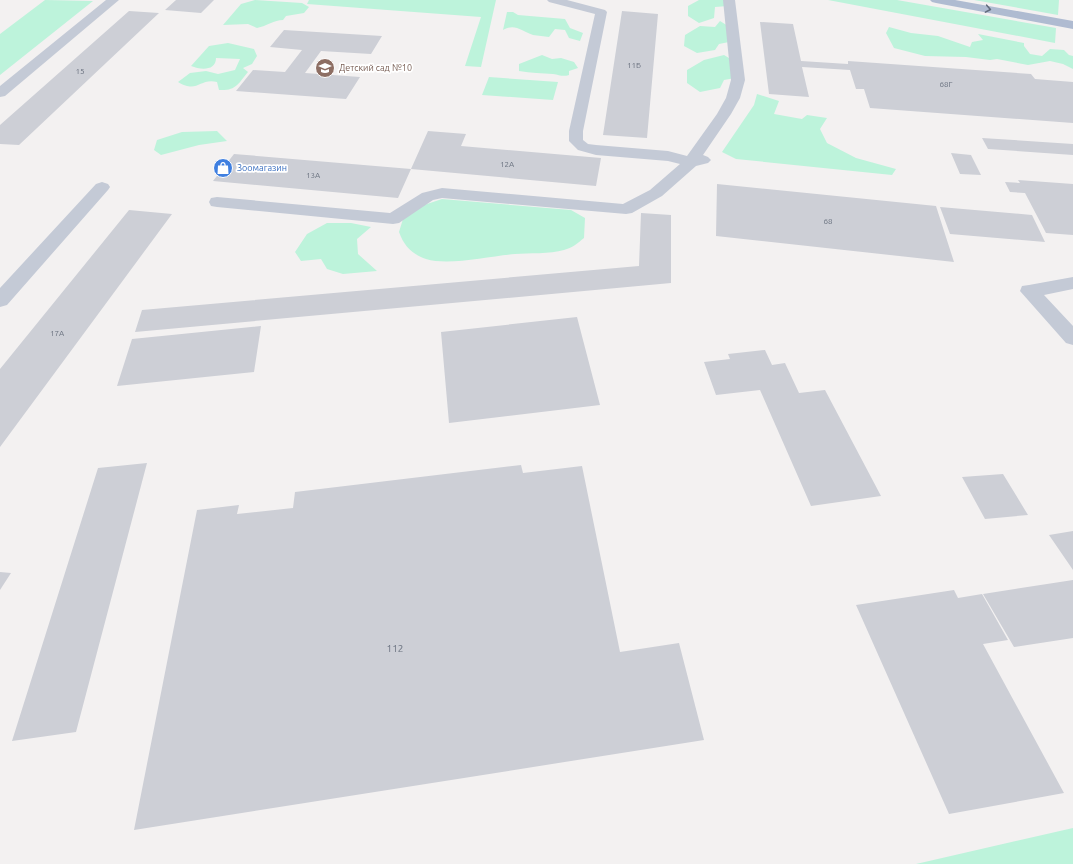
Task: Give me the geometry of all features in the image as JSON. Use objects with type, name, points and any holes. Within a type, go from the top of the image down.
[{"type":"main road","points":[[936,0],[1073,24]]},
{"type":"lane","points":[[0,93],[113,0]]},
{"type":"lane","points":[[553,0],[601,12],[576,132],[576,141],[583,147],[596,150],[668,156],[691,162],[708,159]]},
{"type":"lane","points":[[217,202],[393,219],[428,196],[442,193],[626,209],[656,193],[691,162],[724,114],[733,98],[738,80],[729,0]]},
{"type":"lane","points":[[0,300],[102,187]]},
{"type":"lane","points":[[1073,283],[1029,291],[1073,338]]},
{"type":"green space","points":[[45,0],[93,1],[0,75],[0,34]]},
{"type":"green space","points":[[255,0],[302,3],[309,7],[304,13],[286,16],[283,20],[257,28],[248,24],[223,25],[241,4]]},
{"type":"green space","points":[[309,0],[496,0],[481,67],[465,66],[481,17],[307,4]]},
{"type":"green space","points":[[699,0],[728,0],[728,6],[715,7],[714,18],[699,23],[688,16],[688,6]]},
{"type":"green space","points":[[828,0],[897,0],[1056,28],[1055,43]]},
{"type":"green space","points":[[974,0],[1059,0],[1058,15]]},
{"type":"green space","points":[[507,12],[513,12],[518,15],[565,19],[570,28],[583,33],[580,41],[569,38],[565,30],[555,29],[549,37],[533,35],[515,27],[503,30]]},
{"type":"green space","points":[[720,21],[728,26],[729,42],[719,44],[715,50],[697,53],[684,46],[685,35],[700,26],[715,27]]},
{"type":"green space","points":[[889,27],[911,33],[938,36],[970,47],[972,42],[983,40],[978,34],[1024,43],[1024,46],[1030,54],[1042,56],[1050,49],[1064,50],[1069,55],[1073,56],[1073,69],[1063,64],[1050,61],[1028,65],[997,59],[990,60],[966,57],[925,56],[894,48],[886,33]]},
{"type":"green space","points":[[228,43],[254,49],[257,56],[252,64],[243,68],[248,72],[236,86],[225,90],[219,90],[217,82],[211,81],[190,86],[178,82],[190,73],[206,71],[218,74],[235,70],[240,59],[216,58],[214,65],[203,69],[191,66],[209,46]]},
{"type":"green space","points":[[542,55],[552,59],[561,58],[574,62],[578,68],[569,71],[569,75],[565,76],[519,71],[519,64]]},
{"type":"green space","points":[[724,55],[734,61],[735,78],[724,80],[720,88],[700,92],[687,83],[687,70],[704,60]]},
{"type":"green space","points":[[489,77],[558,82],[553,100],[482,95]]},
{"type":"green space","points":[[757,94],[779,101],[774,114],[802,119],[807,115],[827,118],[820,129],[827,143],[856,158],[896,169],[892,175],[736,159],[722,152],[754,105]]},
{"type":"green space","points":[[217,131],[227,141],[199,145],[161,155],[154,150],[157,140],[182,132]]},
{"type":"green space","points":[[442,199],[571,210],[585,218],[584,238],[570,248],[552,252],[515,254],[458,261],[435,261],[426,259],[409,249],[399,232],[403,219],[418,207]]},
{"type":"green space","points":[[327,223],[351,223],[371,227],[357,239],[358,254],[377,271],[343,274],[327,269],[321,259],[301,261],[295,252],[307,234]]},
{"type":"green space","points":[[1073,828],[1073,864],[916,864]]},
{"type":"building","points":[[176,0],[214,0],[201,13],[165,10]]},
{"type":"building","points":[[129,11],[159,13],[19,145],[0,144],[0,125]]},
{"type":"building","points":[[622,11],[658,14],[647,138],[603,135]]},
{"type":"building","points":[[760,22],[793,24],[801,61],[848,64],[848,61],[1031,74],[1035,79],[1073,82],[1073,123],[870,108],[864,89],[856,89],[850,70],[802,67],[809,97],[769,94]]},
{"type":"building","points":[[284,30],[382,36],[371,54],[321,51],[305,73],[360,77],[346,99],[236,91],[253,70],[285,72],[302,50],[270,47]]},
{"type":"building","points":[[428,131],[466,134],[461,146],[601,158],[596,186],[411,169]]},
{"type":"building","points":[[982,138],[1073,144],[1073,155],[988,149]]},
{"type":"building","points":[[951,153],[971,155],[981,175],[960,174]]},
{"type":"building","points":[[234,154],[411,169],[398,198],[213,181]]},
{"type":"building","points":[[1018,180],[1073,184],[1073,235],[1046,233],[1025,193],[1010,192],[1005,182],[1020,183]]},
{"type":"building","points":[[717,184],[936,206],[954,262],[716,236]]},
{"type":"building","points":[[940,207],[1032,215],[1045,242],[950,234]]},
{"type":"building","points":[[129,210],[172,214],[0,447],[0,369]]},
{"type":"building","points":[[641,213],[671,215],[671,283],[135,332],[142,310],[639,266]]},
{"type":"building","points":[[577,317],[600,405],[449,423],[441,332]]},
{"type":"building","points":[[261,326],[254,372],[117,386],[132,339]]},
{"type":"building","points":[[765,350],[772,365],[785,363],[799,393],[825,390],[881,496],[811,506],[760,390],[716,395],[704,362],[730,359],[728,354]]},
{"type":"building","points":[[147,463],[76,732],[12,741],[98,468]]},
{"type":"building","points":[[521,465],[523,473],[582,466],[620,652],[679,643],[704,740],[134,830],[197,510],[239,505],[237,514],[293,508],[295,492]]},
{"type":"building","points":[[1003,474],[1028,515],[985,519],[962,477]]},
{"type":"building","points":[[1073,531],[1073,570],[1049,535]]},
{"type":"building","points":[[0,572],[11,573],[0,590]]},
{"type":"building","points":[[1073,580],[1073,638],[1014,647],[983,594]]},
{"type":"building","points":[[954,590],[958,598],[982,594],[1008,640],[983,644],[1064,793],[949,814],[856,605]]},
{"type":"place","name":"Детский сад №10","points":[[325,68]]},
{"type":"place","name":"Зоомагазин","points":[[223,168]]}]
